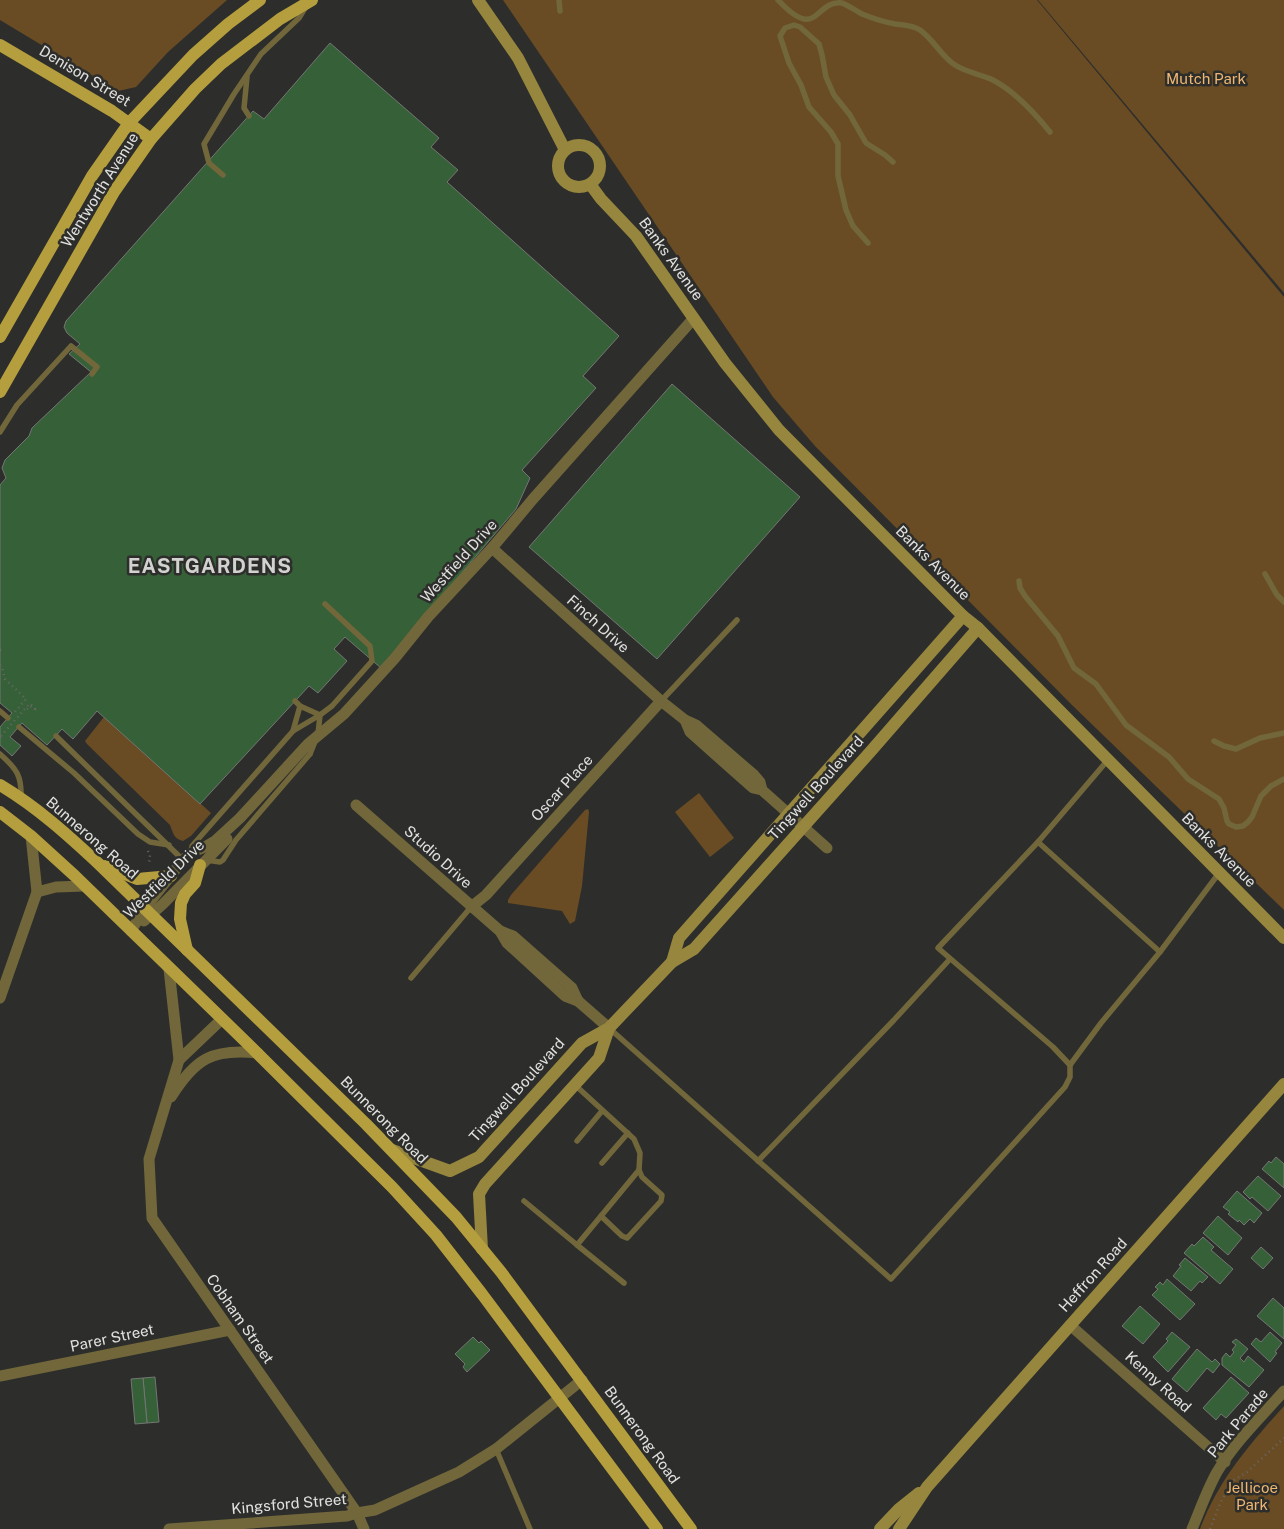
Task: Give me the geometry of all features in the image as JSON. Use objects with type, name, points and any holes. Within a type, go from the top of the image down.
[{"type":"main road","name":"Wentworth Avenue","points":[[0,337],[92,176],[129,122],[204,45],[260,0]]},
{"type":"main road","name":"Wentworth Avenue","points":[[0,392],[114,192],[151,139],[190,95],[221,64],[280,19],[310,1]]},
{"type":"main road","name":"Denison Street","points":[[0,45],[129,122],[151,139]]},
{"type":"main road","name":"Bunnerong Road","points":[[0,785],[60,828],[100,865],[392,1150],[456,1217],[482,1248],[582,1380],[691,1529]]},
{"type":"main road","points":[[0,812],[31,836],[258,1053],[392,1187],[436,1235],[657,1529]]},
{"type":"main road","points":[[187,950],[180,919],[181,903],[185,894],[195,883],[202,863]]},
{"type":"main road","points":[[100,865],[137,879],[171,876]]},
{"type":"street","points":[[478,0],[518,58],[565,150]]},
{"type":"street","points":[[576,145],[594,151],[598,156],[600,168],[595,180],[578,188],[564,182],[557,166],[565,150],[576,145]]},
{"type":"street","name":"Banks Avenue","points":[[590,184],[601,199],[636,236],[741,384],[779,430],[963,616],[978,628],[1284,938]]},
{"type":"street","name":"Westfield Drive","points":[[131,931],[188,856],[215,841],[240,818],[308,744],[344,714],[694,318]]},
{"type":"street","name":"Finch Drive","points":[[492,548],[661,701],[684,720],[696,724],[754,775],[760,782],[762,790],[804,825],[827,848]]},
{"type":"street","name":"Tingwell Boulevard","points":[[672,962],[679,938],[963,616]]},
{"type":"street","name":"Tingwell Boulevard","points":[[392,1150],[450,1170],[479,1157],[582,1043],[608,1028],[672,962],[694,949],[978,628]]},
{"type":"street","name":"Oscar Place","points":[[472,907],[486,895],[661,701]]},
{"type":"street","name":"Studio Drive","points":[[356,804],[500,932],[513,936],[572,988],[578,1001],[608,1028]]},
{"type":"street","name":"Westfield Drive","points":[[148,911],[226,840],[235,829],[240,818]]},
{"type":"street","points":[[0,998],[5,967],[37,892],[31,836]]},
{"type":"street","points":[[37,892],[56,887],[84,886]]},
{"type":"street","name":"Cobham Street","points":[[169,969],[180,1060],[149,1159],[152,1218],[357,1513],[364,1529]]},
{"type":"street","name":"Cobham Street","points":[[180,1060],[222,1020]]},
{"type":"street","name":"Tingwell Boulevard","points":[[482,1248],[479,1194],[485,1184],[600,1058],[608,1028]]},
{"type":"street","name":"Cobham Street","points":[[164,1109],[190,1071],[204,1059],[238,1051],[258,1053]]},
{"type":"street","name":"Heffron Road","points":[[899,1529],[927,1487],[1284,1084]]},
{"type":"street","name":"Kenny Road","points":[[1070,1325],[1225,1462]]},
{"type":"street","name":"Parer Street","points":[[0,1376],[230,1330]]},
{"type":"street","name":"Kingsford Street","points":[[169,1529],[348,1516],[375,1510],[459,1472],[496,1449],[582,1380]]},
{"type":"street","name":"Park Parade","points":[[1192,1529],[1217,1472],[1237,1444],[1284,1391]]},
{"type":"street","name":"Heffron Road","points":[[880,1529],[899,1508],[927,1487]]},
{"type":"lane","points":[[559,0],[560,11]]},
{"type":"lane","points":[[778,0],[787,10],[802,17],[808,18],[815,15],[823,5],[835,2],[842,3],[866,16],[886,22],[916,27],[954,65],[997,83],[1020,100],[1050,132]]},
{"type":"lane","points":[[223,175],[209,163],[204,144],[261,54],[299,18],[310,1]]},
{"type":"lane","points":[[868,242],[853,226],[846,210],[838,176],[838,144],[828,128],[810,110],[801,85],[789,63],[780,36],[785,28],[794,25],[800,27],[819,44],[826,77],[834,95],[850,115],[866,143],[893,162]]},
{"type":"lane","points":[[247,75],[244,108],[249,116]]},
{"type":"lane","points":[[0,432],[17,405],[71,346],[97,367],[92,374]]},
{"type":"lane","points":[[1266,574],[1277,595],[1284,602]]},
{"type":"lane","points":[[1019,581],[1020,588],[1030,603],[1058,636],[1074,668],[1096,684],[1132,730],[1169,757],[1194,784],[1219,799],[1229,824],[1236,827],[1243,826],[1248,822],[1261,796],[1271,786],[1284,779]]},
{"type":"lane","points":[[56,736],[169,845],[188,856],[192,846],[293,731],[332,706],[372,661],[370,646],[325,604]]},
{"type":"lane","name":"Oscar Place","points":[[661,701],[737,620]]},
{"type":"lane","points":[[293,731],[298,704],[320,715]]},
{"type":"lane","points":[[0,711],[8,718]]},
{"type":"lane","points":[[202,863],[220,862],[223,860],[236,840],[310,754],[318,734],[320,715]]},
{"type":"lane","points":[[19,727],[74,773],[143,839],[156,844],[169,845]]},
{"type":"lane","points":[[1214,741],[1224,746],[1236,748],[1260,738],[1284,733]]},
{"type":"lane","points":[[0,754],[15,768],[18,774],[21,782],[21,799]]},
{"type":"lane","points":[[1070,1065],[1052,1047],[938,948],[1038,842],[1108,761]]},
{"type":"lane","points":[[1038,842],[1160,952]]},
{"type":"lane","points":[[608,1028],[891,1279],[1065,1087],[1070,1077],[1070,1065],[1101,1023],[1160,952],[1219,873]]},
{"type":"lane","name":"Oscar Place","points":[[411,978],[472,907]]},
{"type":"lane","points":[[758,1161],[950,959]]},
{"type":"lane","points":[[575,1085],[602,1111],[628,1132],[640,1153],[639,1170],[642,1177],[662,1195],[661,1201],[657,1206],[626,1238],[600,1216]]},
{"type":"lane","points":[[577,1141],[602,1111]]},
{"type":"lane","points":[[602,1163],[628,1132]]},
{"type":"lane","points":[[577,1245],[639,1170]]},
{"type":"lane","points":[[524,1201],[624,1283]]},
{"type":"lane","points":[[496,1449],[530,1529]]},
{"type":"path","points":[[0,665],[5,679],[26,699],[22,704]]},
{"type":"path","points":[[0,736],[30,703],[35,709],[30,706],[27,709]]},
{"type":"path","points":[[1210,1529],[1218,1506],[1231,1482],[1247,1472],[1284,1438]]},
{"type":"green space","points":[[0,0],[227,0],[168,52],[136,87],[118,91],[0,20]]},
{"type":"green space","points":[[503,0],[1037,0],[1284,297],[1284,910],[1072,705],[815,446],[773,397]]},
{"type":"green space","name":"Mutch Park","points":[[1038,0],[1284,0],[1284,293]]},
{"type":"green space","points":[[104,717],[211,813],[191,836],[183,841],[176,837],[170,825],[87,744],[85,741]]},
{"type":"green space","points":[[699,793],[734,838],[710,857],[675,812]]},
{"type":"green space","points":[[588,809],[582,886],[575,921],[570,924],[562,911],[508,903],[511,895],[585,810]]},
{"type":"green space","name":"Jellicoe Park","points":[[1284,1406],[1284,1529],[1200,1529],[1216,1494],[1236,1463]]},
{"type":"building","points":[[330,43],[439,138],[431,147],[458,170],[447,182],[619,336],[583,376],[596,388],[522,470],[530,478],[516,509],[381,668],[345,637],[334,649],[347,661],[318,693],[309,686],[200,804],[97,711],[73,739],[62,729],[47,745],[22,723],[10,737],[21,746],[12,756],[0,745],[0,727],[12,713],[0,703],[0,485],[6,478],[2,468],[5,460],[29,436],[32,428],[91,372],[69,354],[80,344],[67,333],[64,327],[66,321],[253,111],[264,119]]},
{"type":"building","points":[[672,384],[800,497],[657,659],[529,547]]},
{"type":"building","points":[[1276,1157],[1284,1164],[1284,1188],[1262,1169],[1269,1161],[1271,1163]]},
{"type":"building","points":[[1258,1176],[1281,1196],[1268,1211],[1243,1192]]},
{"type":"building","points":[[1237,1191],[1262,1213],[1254,1223],[1250,1219],[1244,1225],[1239,1220],[1238,1222],[1223,1207]]},
{"type":"building","points":[[1218,1216],[1242,1238],[1228,1255],[1203,1233]]},
{"type":"building","points":[[1203,1237],[1214,1247],[1211,1250],[1233,1269],[1220,1284],[1184,1253],[1192,1244],[1194,1246]]},
{"type":"building","points":[[1261,1247],[1273,1258],[1263,1269],[1251,1258]]},
{"type":"building","points":[[1185,1258],[1208,1277],[1202,1283],[1200,1281],[1191,1291],[1173,1276]]},
{"type":"building","points":[[1167,1279],[1195,1304],[1180,1320],[1152,1295],[1158,1289],[1155,1287],[1160,1282],[1163,1285]]},
{"type":"building","points":[[1273,1298],[1284,1308],[1284,1339],[1257,1316]]},
{"type":"building","points":[[1140,1306],[1160,1324],[1143,1344],[1122,1326]]},
{"type":"building","points":[[1172,1332],[1190,1347],[1168,1372],[1153,1357],[1168,1341],[1166,1339]]},
{"type":"building","points":[[1270,1332],[1282,1343],[1270,1362],[1251,1344],[1256,1338],[1261,1342]]},
{"type":"building","points":[[473,1337],[479,1343],[481,1341],[490,1350],[467,1372],[463,1367],[465,1364],[455,1354]]},
{"type":"building","points":[[1236,1339],[1248,1349],[1240,1358],[1244,1362],[1248,1356],[1264,1370],[1249,1387],[1222,1365],[1222,1358],[1226,1353],[1230,1357],[1234,1352],[1232,1350],[1236,1345],[1232,1342]]},
{"type":"building","points":[[1197,1349],[1212,1362],[1215,1359],[1220,1364],[1213,1373],[1207,1368],[1187,1392],[1172,1379]]},
{"type":"building","points":[[155,1377],[159,1422],[147,1423],[143,1378]]},
{"type":"building","points":[[1231,1377],[1249,1393],[1226,1418],[1221,1414],[1216,1420],[1203,1408]]},
{"type":"building","points":[[143,1378],[147,1423],[135,1424],[131,1379]]},
{"type":"district","name":"EASTGARDENS","points":[[210,566]]}]
